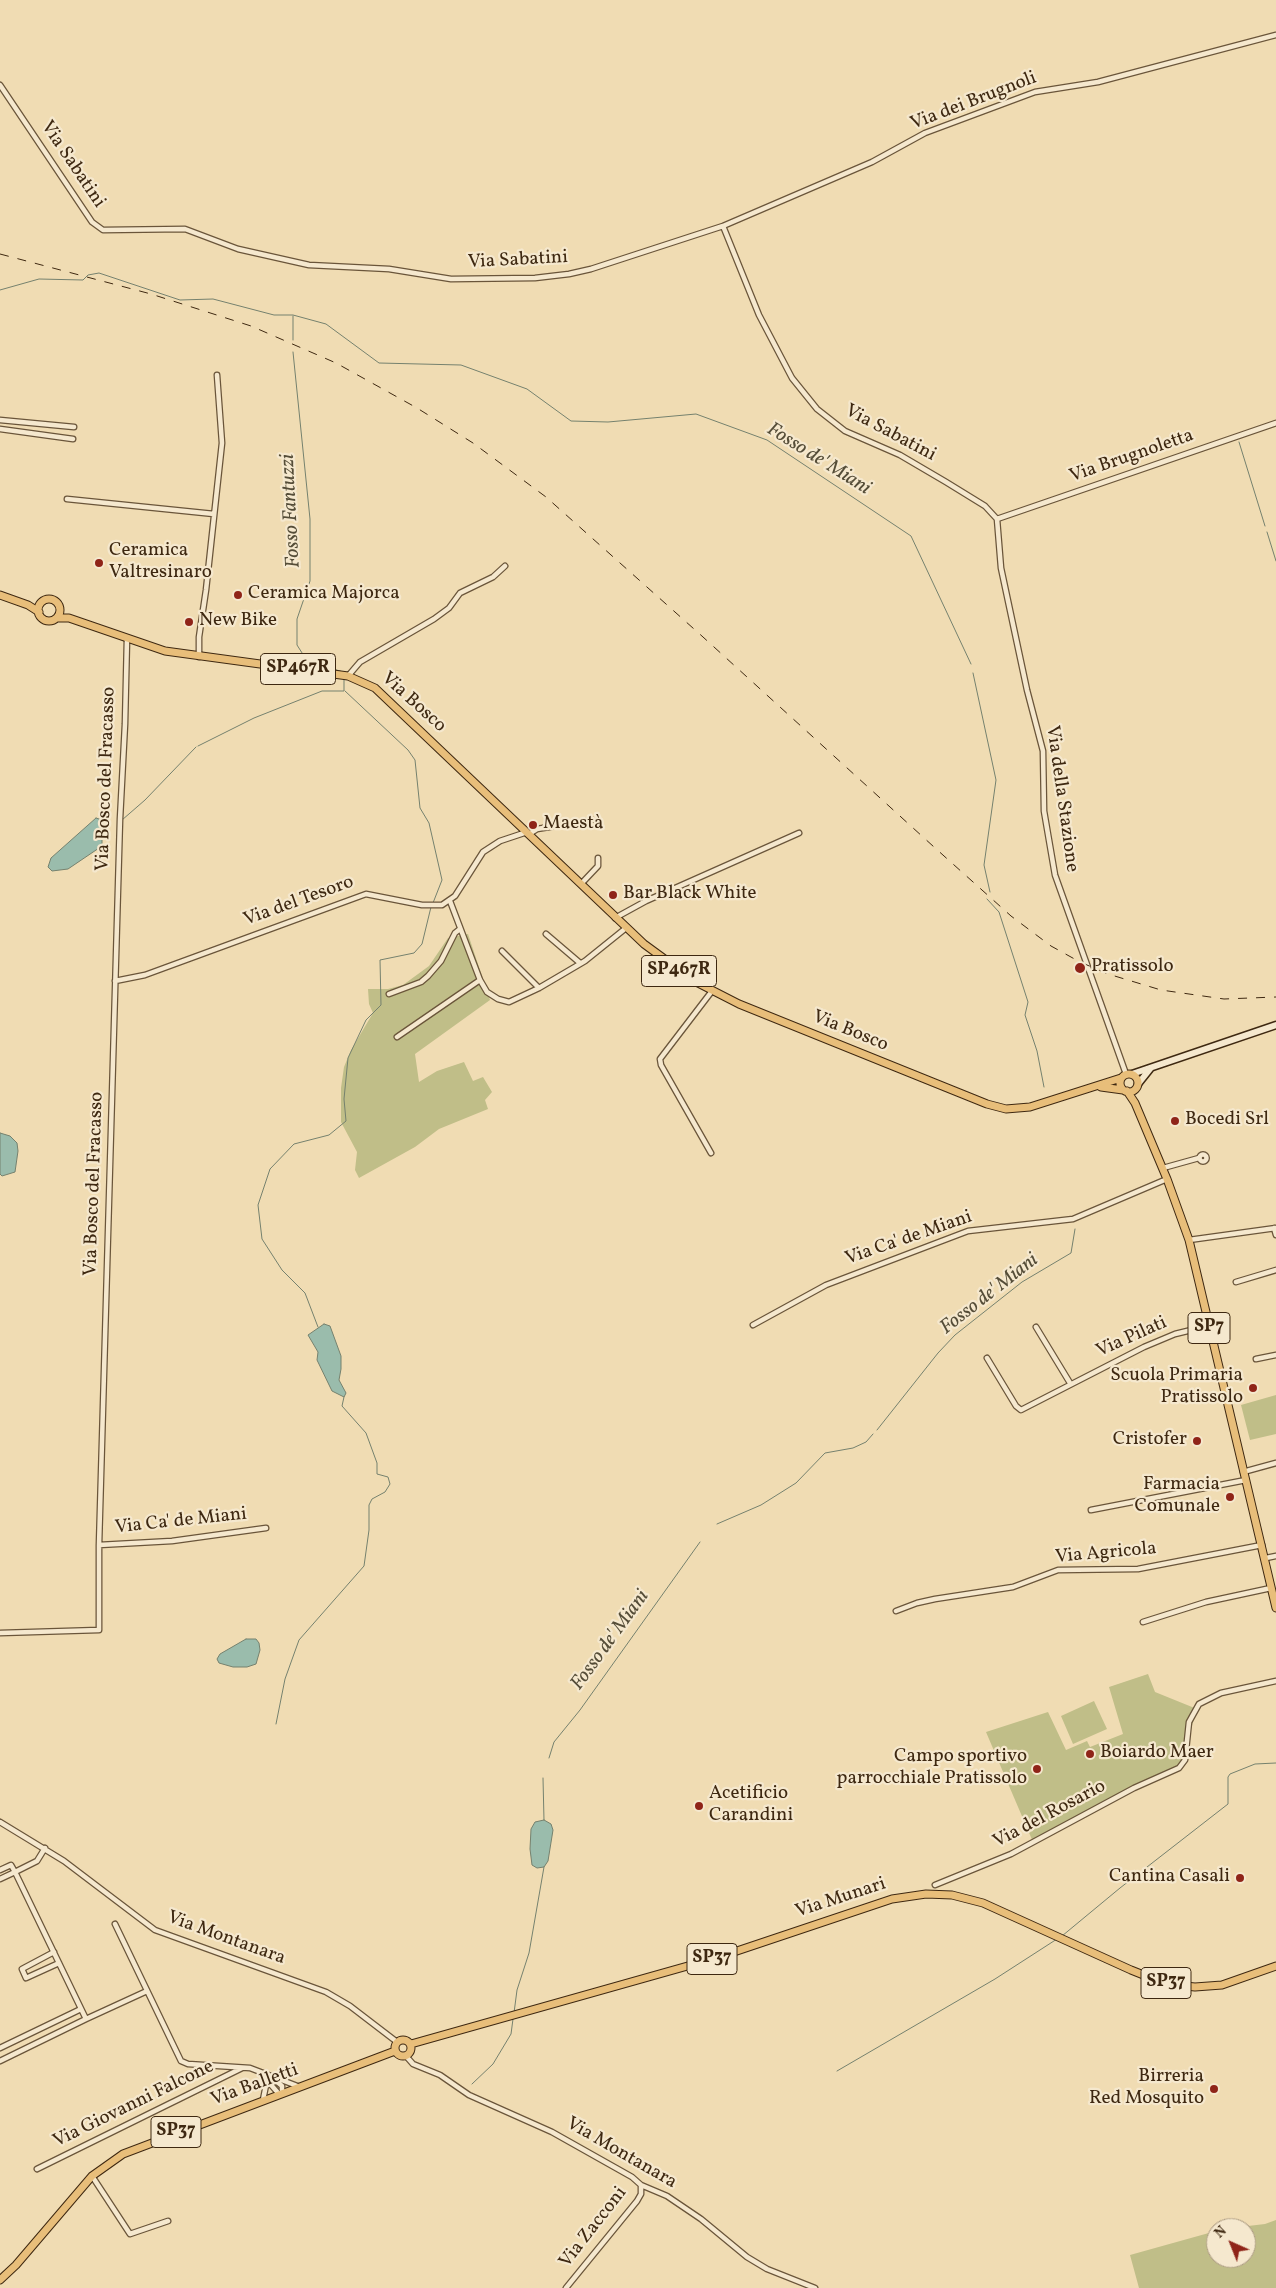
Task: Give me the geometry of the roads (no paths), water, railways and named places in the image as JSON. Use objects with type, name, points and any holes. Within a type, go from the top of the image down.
[{"type":"main road","name":"Via Bosco","points":[[0,595],[28,605],[39,612],[42,618],[47,620],[69,618],[165,652],[344,675],[375,688],[615,918],[678,971],[712,991],[784,1022],[995,1106],[1017,1110],[1030,1107],[1095,1087],[1276,1025]]},
{"type":"main road","name":"Via Bosco","points":[[28,605],[41,604],[46,600],[53,600],[69,618]]},
{"type":"main road","points":[[39,612],[41,604]]},
{"type":"main road","points":[[56,618],[60,610]]},
{"type":"main road","name":"Via Bosco","points":[[1095,1087],[1132,1091],[1153,1067]]},
{"type":"main road","points":[[1125,1090],[1120,1084],[1126,1076],[1136,1078],[1135,1103]]},
{"type":"main road","name":"SP7","points":[[1125,1090],[1135,1103],[1163,1168],[1189,1240],[1243,1472],[1266,1558],[1276,1608]]},
{"type":"main road","name":"Via Munari","points":[[398,2042],[405,2040],[411,2044],[520,2014],[709,1960],[884,1901],[914,1895],[943,1894],[971,1899],[1147,1978],[1178,1985],[1222,1985],[1276,1966]]},
{"type":"main road","points":[[398,2042],[395,2051],[400,2056],[406,2056],[411,2052],[411,2044]]},
{"type":"main road","name":"Via Balletti","points":[[0,2280],[16,2265],[92,2176],[108,2163],[129,2151],[395,2051]]},
{"type":"street","name":"Via dei Brugnoli","points":[[723,226],[872,162],[925,133],[1035,92],[1098,82],[1276,35]]},
{"type":"street","name":"Via Sabatini","points":[[0,85],[92,222],[103,230],[185,229],[244,250],[310,265],[379,268],[444,279],[478,279],[536,278],[569,274],[637,255],[723,226],[759,315],[792,378],[817,409],[845,431],[900,455],[946,482],[985,506],[997,519]]},
{"type":"street","points":[[199,656],[199,636],[206,590],[222,443],[217,374]]},
{"type":"street","points":[[0,420],[74,427]]},
{"type":"street","name":"Via Brugnoletta","points":[[997,519],[1276,423]]},
{"type":"street","points":[[0,429],[73,439]]},
{"type":"street","points":[[67,499],[214,514]]},
{"type":"street","name":"Via della Stazione","points":[[997,519],[1001,568],[1027,690],[1043,751],[1044,811],[1055,875],[1126,1076]]},
{"type":"street","points":[[344,675],[360,662],[449,608],[460,593],[492,577],[505,566]]},
{"type":"street","name":"Via Bosco del Fracasso","points":[[0,1633],[99,1630],[99,1545],[127,638]]},
{"type":"street","points":[[592,820],[537,829],[500,842],[483,852],[450,901],[480,980],[487,992],[498,999],[509,1002],[539,988],[580,963],[626,928]]},
{"type":"street","points":[[615,918],[646,901],[799,833]]},
{"type":"street","points":[[581,884],[598,866],[598,858]]},
{"type":"street","name":"Via del Tesoro","points":[[115,981],[145,975],[366,894],[422,905],[442,905],[450,901]]},
{"type":"street","points":[[389,994],[421,982],[428,976],[441,961],[455,933],[460,930]]},
{"type":"street","points":[[546,934],[580,963]]},
{"type":"street","points":[[502,952],[539,988]]},
{"type":"street","points":[[397,1037],[480,980]]},
{"type":"street","points":[[711,1153],[660,1065],[660,1059],[712,991]]},
{"type":"street","points":[[1163,1168],[1199,1158]]},
{"type":"street","name":"Via Ca' de Miani","points":[[753,1324],[826,1285],[933,1243],[968,1231],[1073,1219],[1167,1179]]},
{"type":"street","points":[[1189,1240],[1275,1228],[1276,1236]]},
{"type":"street","points":[[1236,1282],[1276,1270]]},
{"type":"street","name":"Via Pilati","points":[[987,1358],[1016,1406],[1021,1410],[1070,1383],[1174,1334],[1208,1326]]},
{"type":"street","points":[[1036,1327],[1070,1383]]},
{"type":"street","points":[[1256,1359],[1276,1354]]},
{"type":"street","points":[[1243,1472],[1276,1464]]},
{"type":"street","points":[[1092,1510],[1246,1480]]},
{"type":"street","name":"Via Ca' de Miani","points":[[99,1545],[172,1541],[266,1528]]},
{"type":"street","name":"Via Agricola","points":[[896,1611],[935,1599],[1013,1587],[1058,1570],[1138,1569],[1262,1545]]},
{"type":"street","points":[[1266,1558],[1276,1556]]},
{"type":"street","points":[[1143,1622],[1206,1602],[1271,1588]]},
{"type":"street","name":"Via del Rosario","points":[[935,1885],[1011,1854],[1134,1788],[1179,1768],[1185,1760],[1189,1722],[1199,1704],[1221,1693],[1276,1681]]},
{"type":"street","name":"Via Montanara","points":[[0,1822],[45,1848],[155,1930],[326,1992],[350,2006],[398,2042]]},
{"type":"street","points":[[0,1880],[37,1861],[45,1848]]},
{"type":"street","points":[[0,1870],[10,1864],[86,2019]]},
{"type":"street","points":[[115,1924],[181,2061],[188,2064],[243,2067],[300,2087]]},
{"type":"street","points":[[54,1952],[22,1969],[26,1978],[59,1963]]},
{"type":"street","points":[[0,2061],[147,1991]]},
{"type":"street","points":[[0,2048],[81,2009]]},
{"type":"street","name":"Via Montanara","points":[[406,2056],[413,2064],[440,2075],[469,2095],[552,2132],[632,2176],[641,2185],[667,2196],[702,2219],[747,2257],[780,2275],[815,2288]]},
{"type":"street","name":"Via Giovanni Falcone","points":[[37,2169],[243,2067]]},
{"type":"street","points":[[262,2073],[280,2094]]},
{"type":"street","points":[[262,2073],[266,2085],[263,2100]]},
{"type":"street","points":[[268,2075],[282,2086],[280,2094]]},
{"type":"street","points":[[92,2176],[130,2234],[168,2221]]},
{"type":"street","name":"Via Zacconi","points":[[566,2288],[637,2201],[641,2194],[641,2185]]},
{"type":"waterway","name":"Fosso de' Miani","points":[[0,290],[39,279],[83,280],[88,275],[99,273],[180,300],[213,299],[274,315],[293,315],[326,324],[379,363],[461,365],[527,389],[571,421],[608,422],[696,414],[767,440],[911,536],[971,664]]},
{"type":"waterway","name":"Fosso Fantuzzi","points":[[293,316],[293,340]]},
{"type":"waterway","name":"Fosso Fantuzzi","points":[[293,352],[310,519],[310,581],[297,619],[297,645],[304,656],[317,664],[343,672]]},
{"type":"waterway","points":[[1239,442],[1265,526]]},
{"type":"waterway","points":[[1267,532],[1276,561]]},
{"type":"waterway","name":"Fosso de' Miani","points":[[973,673],[996,780],[984,865],[990,892]]},
{"type":"waterway","name":"Fosso Fantuzzi","points":[[198,746],[254,718],[322,691],[344,691],[344,678]]},
{"type":"waterway","points":[[345,691],[408,750],[415,760],[420,808],[429,823],[442,880],[433,903]]},
{"type":"waterway","name":"Fosso Fantuzzi","points":[[122,820],[145,800],[196,747]]},
{"type":"waterway","name":"Fosso de' Miani","points":[[987,899],[999,912],[1028,1002],[1025,1015],[1037,1051],[1044,1087]]},
{"type":"waterway","points":[[318,1327],[305,1293],[282,1270],[262,1239],[258,1205],[270,1169],[294,1144],[329,1135],[346,1121],[344,1099],[348,1058],[366,1020],[381,1005],[380,960],[414,953],[422,944],[431,907]]},
{"type":"waterway","name":"Fosso de' Miani","points":[[877,1430],[938,1353],[955,1335],[1022,1282],[1071,1253],[1075,1229]]},
{"type":"waterway","points":[[276,1724],[285,1679],[299,1640],[364,1566],[369,1530],[369,1505],[372,1499],[385,1492],[390,1484],[388,1477],[377,1474],[377,1463],[366,1433],[342,1406],[344,1397]]},
{"type":"waterway","name":"Fosso de' Miani","points":[[717,1524],[761,1505],[796,1483],[825,1453],[853,1448],[866,1442],[873,1434]]},
{"type":"waterway","name":"Fosso de' Miani","points":[[549,1758],[554,1742],[580,1710],[700,1542]]},
{"type":"waterway","points":[[1062,1936],[1228,1804],[1228,1777],[1230,1774],[1255,1764],[1276,1763]]},
{"type":"waterway","name":"Fosso de' Miani","points":[[543,1778],[544,1820]]},
{"type":"waterway","name":"Fosso de' Miani","points":[[514,2013],[517,1990],[529,1953],[544,1867]]},
{"type":"waterway","points":[[837,2071],[995,1979],[1057,1939]]},
{"type":"waterway","name":"Fosso de' Miani","points":[[472,2084],[493,2064],[511,2034],[513,2019]]},
{"type":"railway","points":[[0,254],[151,294],[251,326],[336,363],[417,408],[473,443],[546,497],[1011,916],[1051,946],[1080,962],[1108,974],[1161,990],[1224,999],[1276,997]]},
{"type":"place","name":"Ceramica Valtresinaro","points":[[99,563]]},
{"type":"place","name":"Ceramica Majorca","points":[[238,595]]},
{"type":"place","name":"New Bike","points":[[189,622]]},
{"type":"place","name":"Maestà","points":[[533,825]]},
{"type":"place","name":"Bar Black White","points":[[613,895]]},
{"type":"place","name":"Pratissolo","points":[[1080,968]]},
{"type":"place","name":"Bocedi Srl","points":[[1175,1121]]},
{"type":"place","name":"Scuola Primaria Pratissolo","points":[[1253,1388]]},
{"type":"place","name":"Cristofer","points":[[1197,1441]]},
{"type":"place","name":"Farmacia Comunale","points":[[1230,1497]]},
{"type":"place","name":"Boiardo Maer","points":[[1090,1754]]},
{"type":"place","name":"Campo sportivo parrocchiale Pratissolo","points":[[1037,1769]]},
{"type":"place","name":"Acetificio Carandini","points":[[699,1806]]},
{"type":"place","name":"Cantina Casali","points":[[1240,1878]]},
{"type":"place","name":"Birreria Red Mosquito","points":[[1214,2089]]}]
